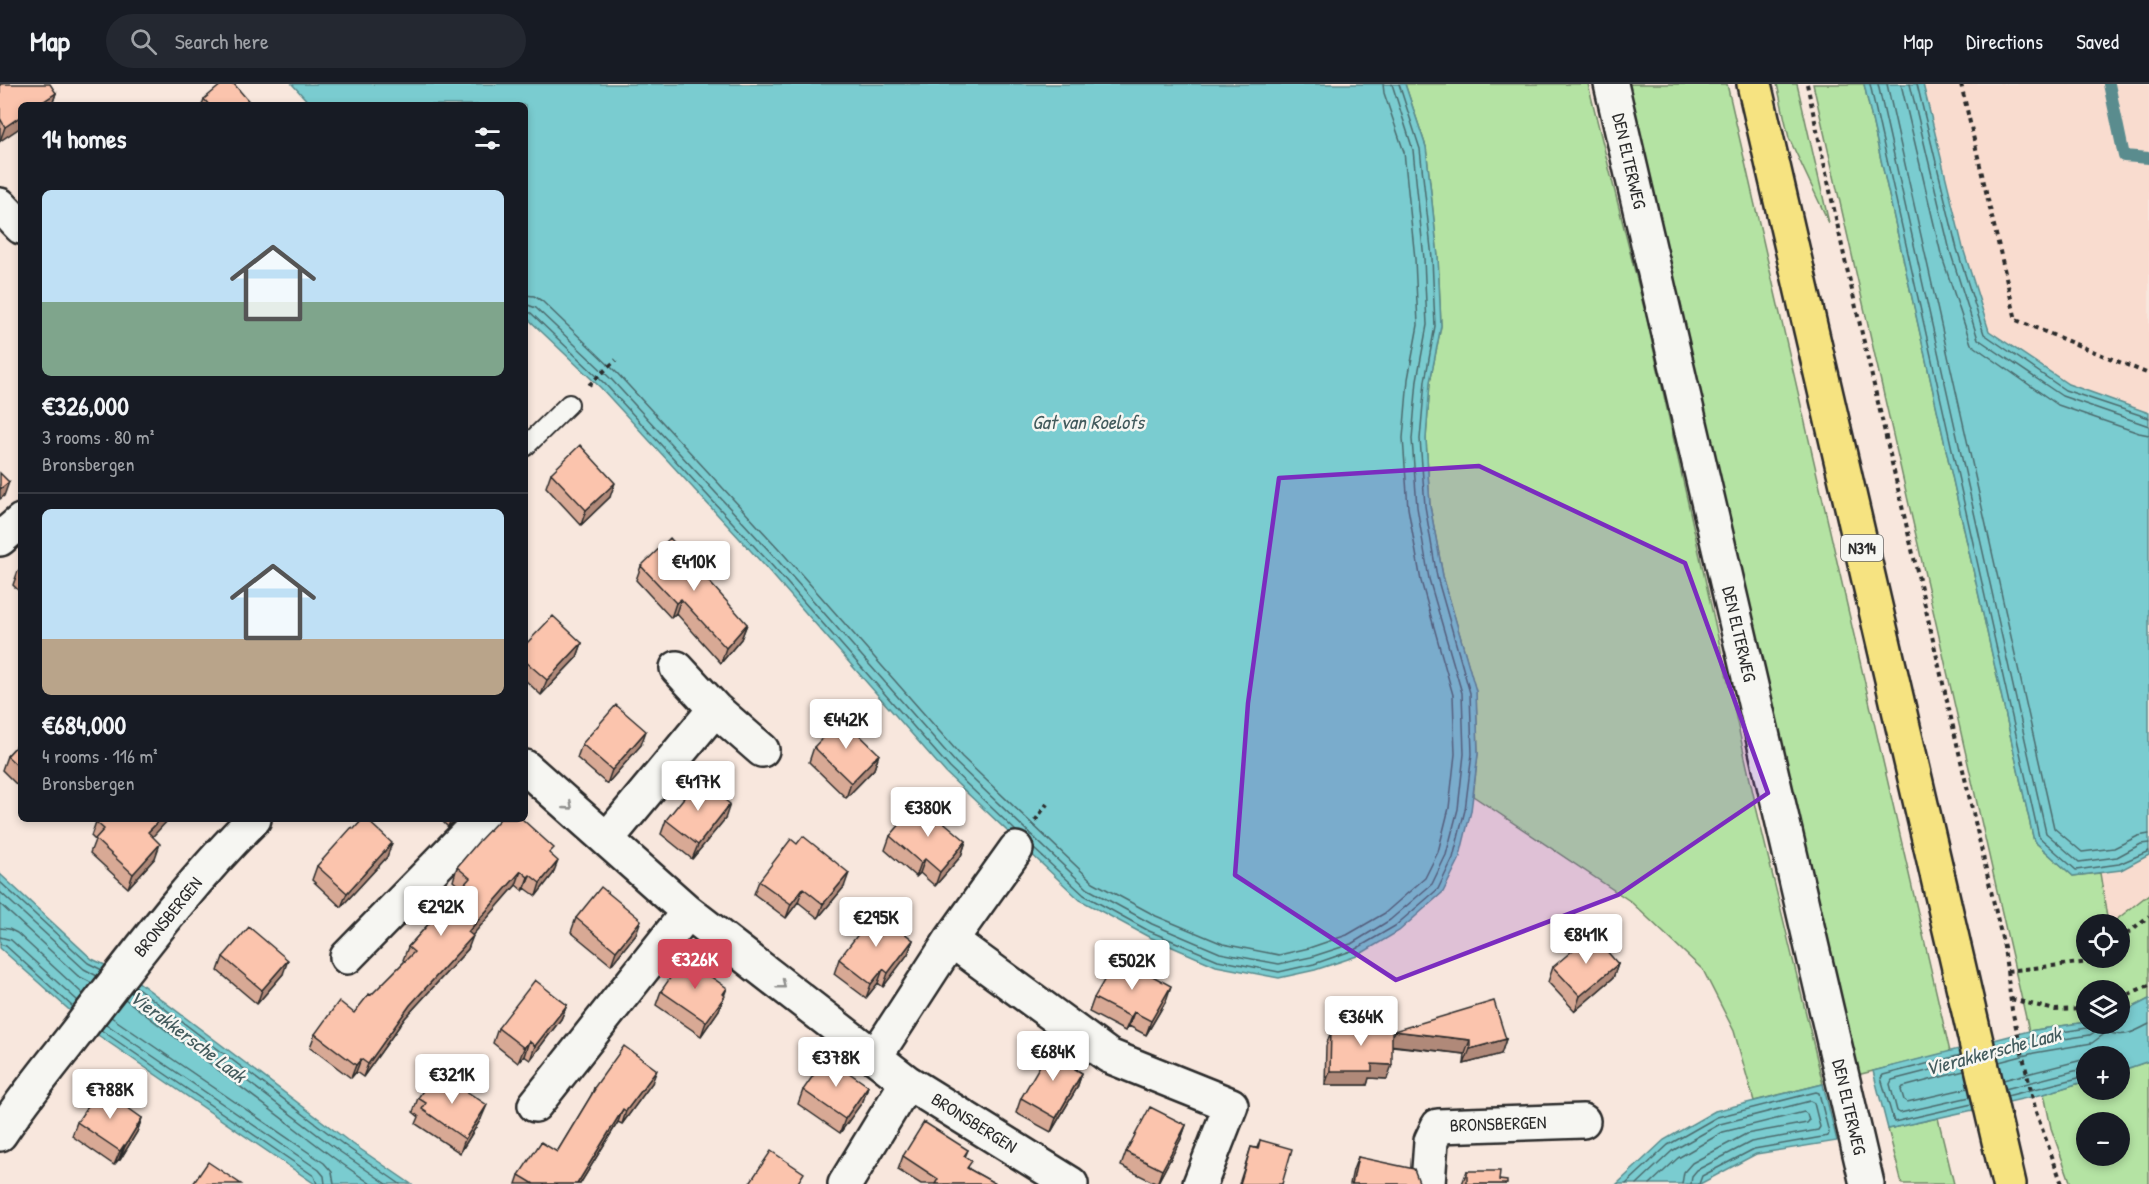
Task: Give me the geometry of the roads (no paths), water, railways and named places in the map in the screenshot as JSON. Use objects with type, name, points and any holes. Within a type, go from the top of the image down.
[{"type":"main road","name":"N314","points":[[1754,84],[2009,1184]]},
{"type":"street","name":"DEN ELTERWEG","points":[[1611,84],[1867,1184]]},
{"type":"street","points":[[0,205],[18,224]]},
{"type":"street","points":[[0,539],[18,523]]},
{"type":"street","points":[[677,668],[716,709],[762,750]]},
{"type":"street","points":[[608,839],[716,709]]},
{"type":"street","name":"BRONSBERGEN","points":[[528,773],[608,839],[688,912],[875,1058],[907,1082],[1071,1184]]},
{"type":"street","name":"BRONSBERGEN","points":[[0,1134],[20,1103],[135,957],[225,847],[251,822]]},
{"type":"street","points":[[347,957],[479,822]]},
{"type":"street","points":[[875,1058],[951,940],[1016,849]]},
{"type":"street","points":[[535,1105],[688,912]]},
{"type":"street","points":[[951,940],[1109,1056],[1231,1105],[1200,1184]]},
{"type":"street","points":[[845,1184],[907,1082]]},
{"type":"street","name":"BRONSBERGEN","points":[[1428,1184],[1431,1141],[1438,1126],[1583,1121]]},
{"type":"lane","points":[[528,444],[569,404]]},
{"type":"water","name":"Gat van Roelofs","points":[[292,84],[1405,84],[1426,147],[1438,257],[1441,326],[1430,382],[1426,439],[1430,506],[1443,576],[1476,691],[1478,754],[1471,811],[1459,860],[1443,892],[1399,931],[1357,956],[1315,970],[1279,978],[1216,966],[1147,936],[1080,900],[946,773],[763,564],[601,388],[528,319],[528,102],[308,102]]},
{"type":"water","points":[[1864,84],[1923,84],[1963,248],[1989,331],[2068,384],[2149,413],[2149,855],[2121,870],[2073,876],[2034,841]]},
{"type":"water","name":"Vierakkersche Laak","points":[[0,874],[92,959],[133,978],[347,1140],[411,1184],[315,1184],[95,1033],[0,948]]},
{"type":"water","name":"Vierakkersche Laak","points":[[2149,999],[2149,1061],[2130,1068],[2130,1046],[2076,1046],[2076,1084],[2044,1094],[1888,1129],[1873,1071],[2029,1031],[2076,1024],[2076,1034],[2130,1034],[2130,1009]]},
{"type":"water","points":[[1823,1084],[1837,1141],[1756,1154],[1700,1184],[1617,1184],[1664,1140],[1715,1111]]},
{"type":"waterway","points":[[2109,84],[2124,156],[2149,158]]}]
